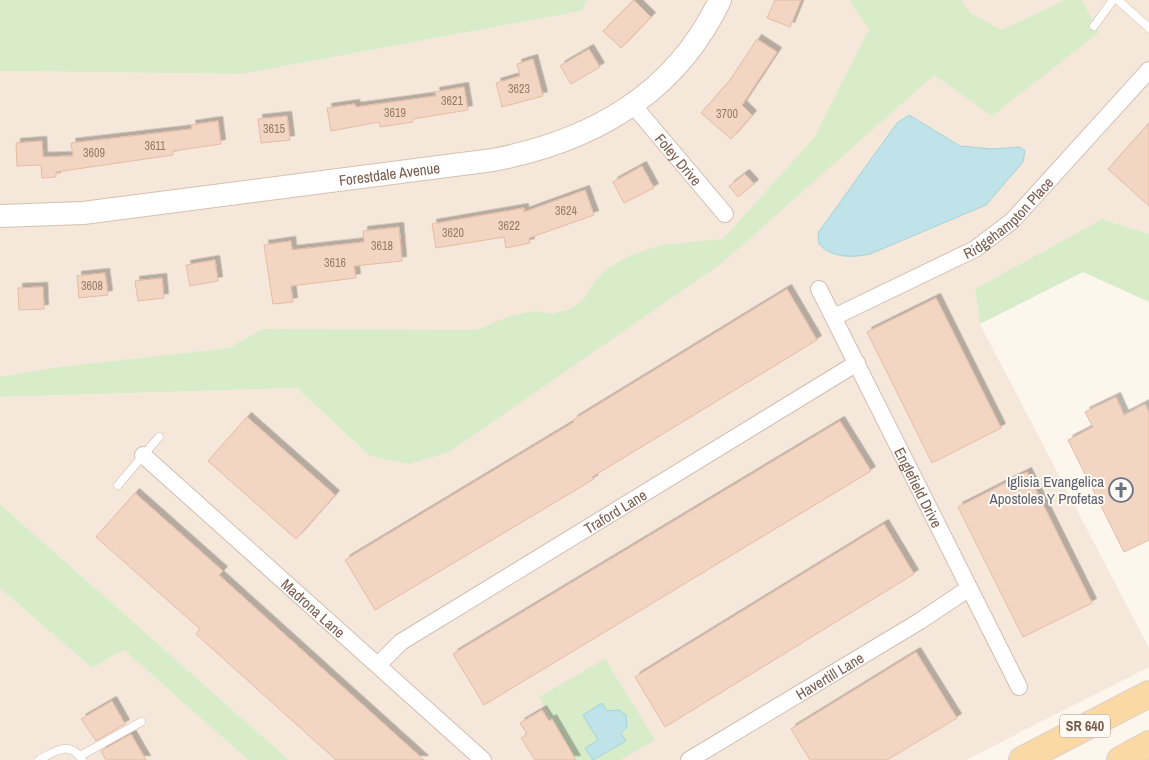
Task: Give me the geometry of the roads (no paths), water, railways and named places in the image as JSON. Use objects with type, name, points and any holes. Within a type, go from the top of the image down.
[{"type":"main road","name":"SR 640","points":[[1022,760],[1149,694]]},
{"type":"main road","points":[[1120,760],[1149,744]]},
{"type":"street","name":"Forestdale Avenue","points":[[0,216],[83,213],[492,160],[531,152],[561,143],[597,128],[633,105],[676,66],[698,38],[720,0]]},
{"type":"street","name":"Ridgehampton Place","points":[[834,318],[975,249],[1003,230],[1149,70]]},
{"type":"street","name":"Foley Drive","points":[[633,105],[725,214]]},
{"type":"street","name":"Englefield Drive","points":[[819,289],[1019,688]]},
{"type":"street","name":"Traford Lane","points":[[379,664],[401,642],[857,364]]},
{"type":"street","name":"Madrona Lane","points":[[143,455],[379,664],[483,760]]},
{"type":"street","name":"Havertill Lane","points":[[689,760],[912,626],[968,589]]},
{"type":"lane","points":[[1094,26],[1113,0]]},
{"type":"lane","points":[[1118,0],[1149,28]]},
{"type":"lane","points":[[118,485],[159,437]]},
{"type":"lane","points":[[39,760],[59,748],[66,747],[72,749],[81,758],[142,722]]},
{"type":"water","points":[[909,115],[960,146],[992,149],[1020,147],[1025,151],[1023,162],[986,205],[870,254],[843,256],[824,249],[819,244],[818,233],[897,123]]},
{"type":"water","points":[[602,703],[607,711],[619,710],[626,715],[627,726],[621,734],[626,741],[593,760],[585,748],[598,740],[583,715]]},
{"type":"place","name":"Iglisia Evangelica Apostoles Y Profetas","points":[[1121,490]]}]
